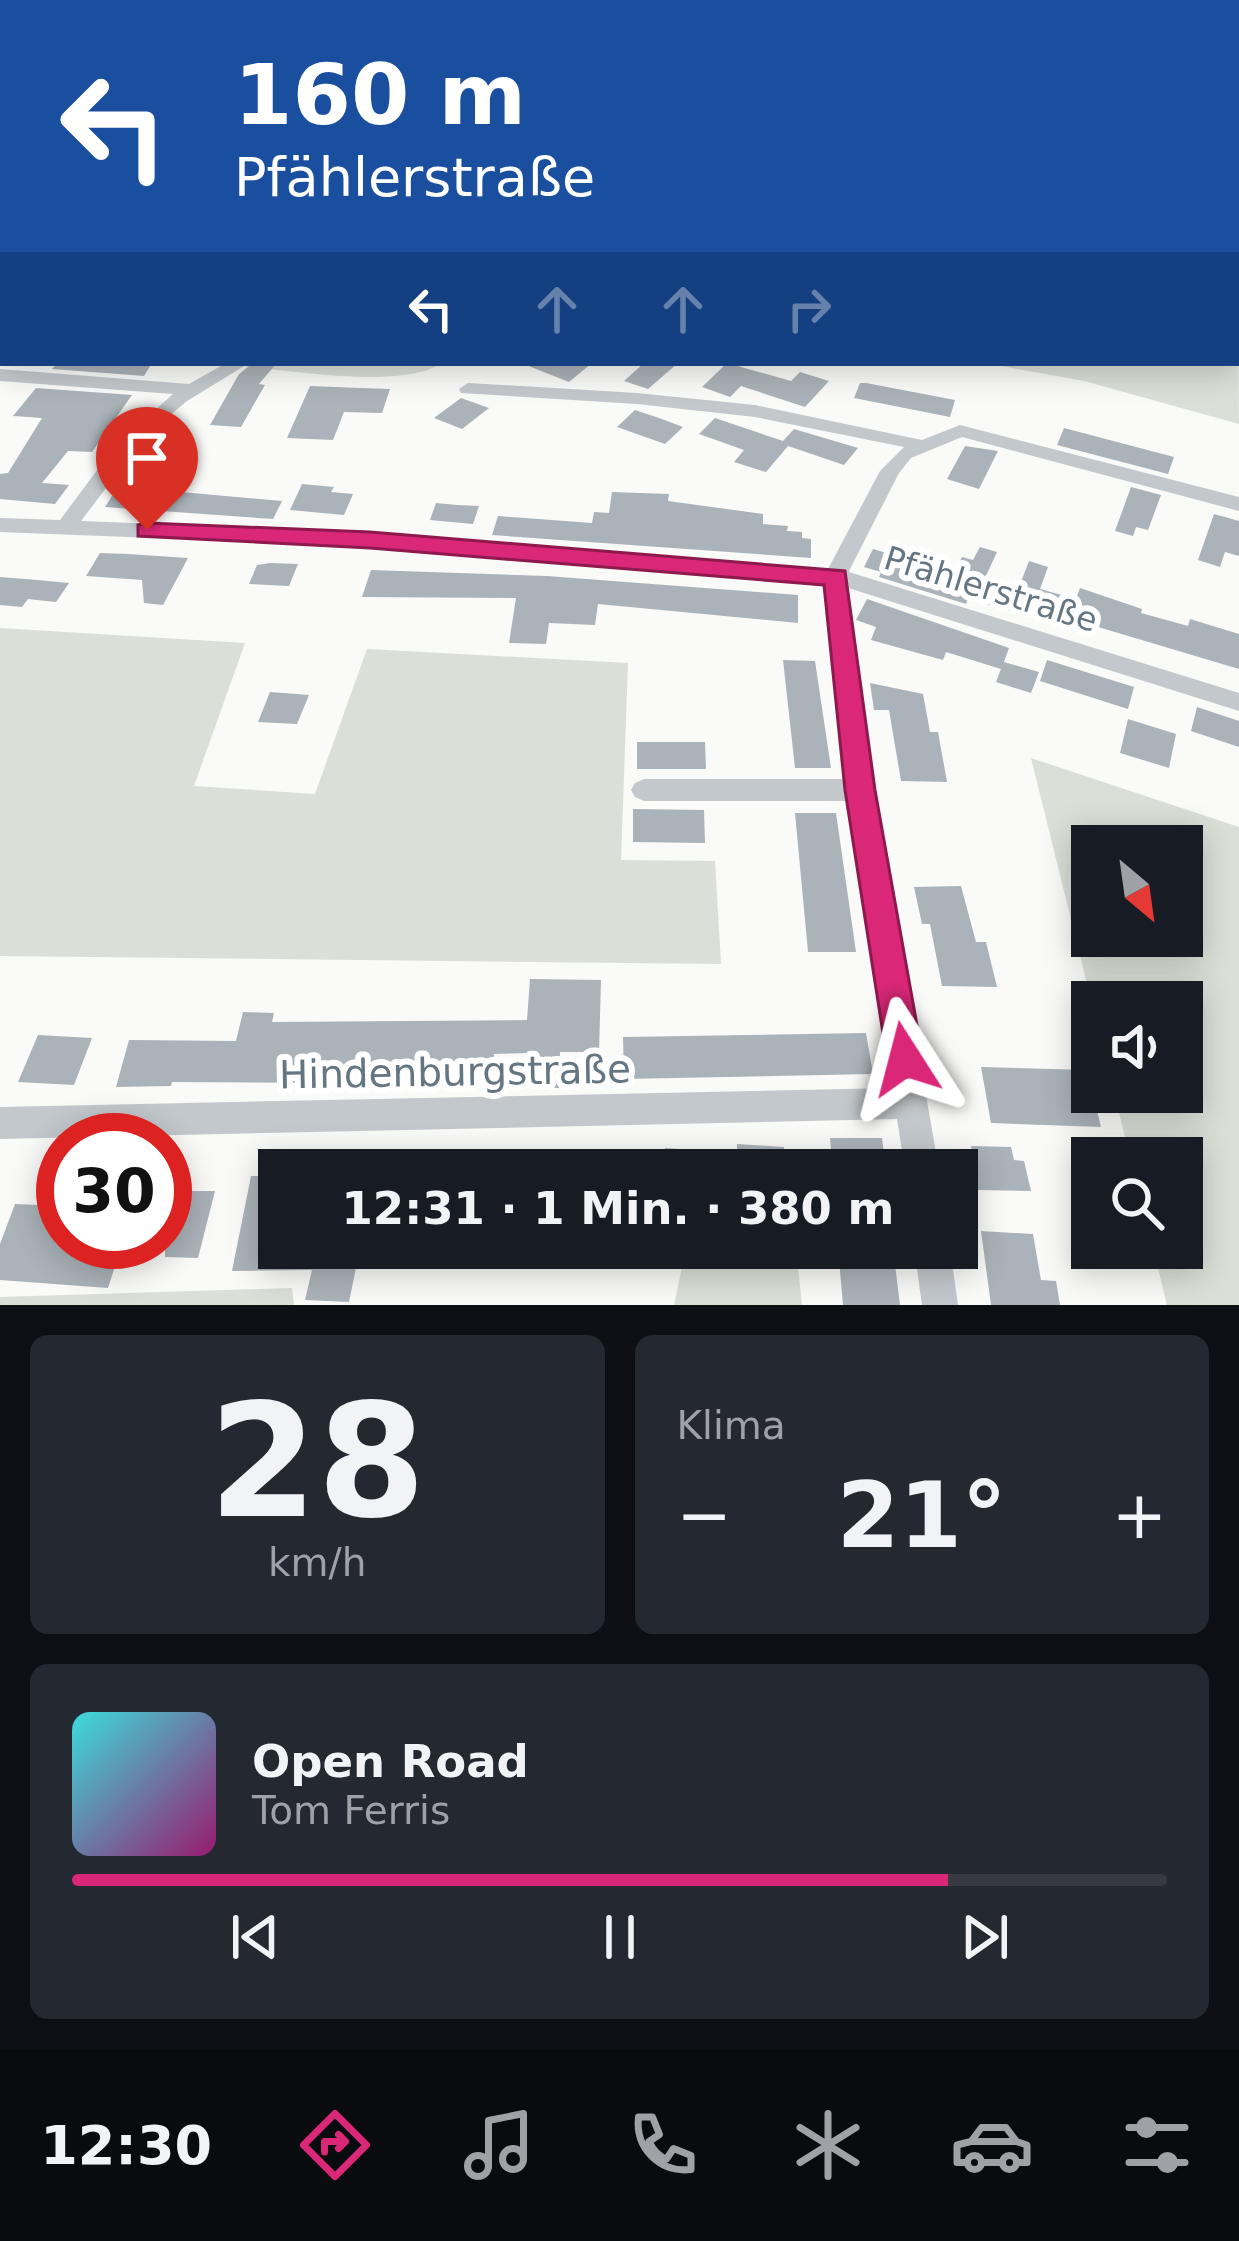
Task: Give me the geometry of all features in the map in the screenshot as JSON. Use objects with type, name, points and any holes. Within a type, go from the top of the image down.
[{"type":"street","points":[[66,527],[130,436],[188,389],[234,366]]},
{"type":"street","points":[[0,375],[188,389]]},
{"type":"street","points":[[468,389],[734,410],[875,431],[919,445]]},
{"type":"street","points":[[919,1149],[860,790],[836,577],[890,471],[919,445],[960,431],[1239,504]]},
{"type":"street","name":"Pfählerstraße","points":[[0,525],[310,536],[836,577],[1239,702]]},
{"type":"street","points":[[644,790],[860,790]]},
{"type":"street","name":"Hindenburgstraße","points":[[0,1123],[913,1103]]},
{"type":"street","points":[[935,1269],[940,1305]]},
{"type":"shaded area","points":[[247,366],[435,366],[375,377]]},
{"type":"shaded area","points":[[1002,366],[1239,366],[1239,424],[1084,381]]},
{"type":"shaded area","points":[[0,628],[245,643],[194,786],[315,794],[367,649],[628,663],[621,860],[715,861],[721,964],[0,956]]},
{"type":"shaded area","points":[[1031,758],[1239,827],[1239,1305],[1167,1305],[1158,1269],[1203,1269],[1203,1137],[1125,1137],[1119,1113],[1203,1113],[1203,981],[1086,981],[1080,957],[1203,957],[1203,825],[1071,825],[1071,919]]},
{"type":"shaded area","points":[[682,1269],[798,1269],[802,1305],[674,1305]]},
{"type":"shaded area","points":[[292,1288],[294,1305],[0,1305],[0,1297]]},
{"type":"building","points":[[54,366],[150,366],[144,376],[52,369]]},
{"type":"building","points":[[249,366],[274,366],[259,384],[265,385],[241,427],[210,425],[239,374]]},
{"type":"building","points":[[529,366],[588,366],[569,382]]},
{"type":"building","points":[[641,366],[675,366],[648,389],[624,381]]},
{"type":"building","points":[[724,366],[791,381],[800,372],[829,381],[805,407],[741,386],[730,397],[702,387]]},
{"type":"building","points":[[860,383],[955,400],[950,417],[854,398]]},
{"type":"building","points":[[310,386],[390,389],[382,413],[344,412],[333,440],[287,438]]},
{"type":"building","points":[[36,388],[132,395],[92,452],[68,451],[42,483],[69,485],[55,504],[0,499],[0,474],[8,473],[42,418],[13,416]]},
{"type":"building","points":[[461,398],[489,408],[462,429],[434,418]]},
{"type":"building","points":[[635,410],[683,427],[665,444],[617,427]]},
{"type":"building","points":[[715,418],[783,441],[794,429],[858,448],[844,465],[788,446],[766,472],[734,462],[744,450],[699,434]]},
{"type":"building","points":[[1064,428],[1174,457],[1168,474],[1057,445]]},
{"type":"building","points":[[145,444],[165,445],[137,488],[282,501],[273,519],[105,507]]},
{"type":"building","points":[[965,446],[998,451],[979,489],[947,479]]},
{"type":"building","points":[[302,484],[353,494],[344,515],[290,510]]},
{"type":"building","points":[[1131,487],[1161,495],[1148,530],[1136,527],[1133,536],[1115,531]]},
{"type":"building","points":[[612,492],[669,494],[668,501],[763,514],[763,524],[788,526],[787,531],[802,532],[802,538],[811,539],[811,558],[492,535],[498,516],[592,523],[594,512],[609,513]]},
{"type":"building","points":[[436,503],[479,506],[473,524],[430,520]]},
{"type":"building","points":[[1214,514],[1239,521],[1239,556],[1225,552],[1220,567],[1198,560]]},
{"type":"building","points":[[980,547],[997,552],[985,578],[1019,587],[1029,561],[1048,567],[1040,589],[1076,599],[1080,588],[1142,609],[1141,613],[1188,626],[1190,619],[1239,634],[1239,669],[1021,604],[1018,613],[968,599],[966,604],[879,577],[881,572],[864,567],[873,549],[954,573],[962,557],[973,560]]},
{"type":"building","points":[[100,553],[188,558],[163,605],[144,603],[142,580],[86,576]]},
{"type":"building","points":[[298,564],[289,586],[249,584],[257,565]]},
{"type":"building","points":[[371,570],[547,576],[798,595],[798,623],[598,604],[595,625],[549,623],[546,644],[509,643],[516,598],[362,597]]},
{"type":"building","points":[[0,577],[69,583],[56,602],[28,599],[22,607],[0,605]]},
{"type":"building","points":[[867,599],[1009,648],[1004,662],[1039,672],[1031,693],[996,682],[1001,669],[946,652],[943,660],[871,640],[876,627],[856,620]]},
{"type":"building","points":[[783,660],[815,661],[831,768],[795,768]]},
{"type":"building","points":[[1047,660],[1134,687],[1128,709],[1040,681]]},
{"type":"building","points":[[870,683],[923,694],[930,732],[938,732],[947,782],[901,781],[889,710],[874,710]]},
{"type":"building","points":[[270,692],[309,695],[297,724],[258,722]]},
{"type":"building","points":[[1197,707],[1239,721],[1239,747],[1191,731]]},
{"type":"building","points":[[1128,719],[1176,734],[1169,768],[1120,753]]},
{"type":"building","points":[[637,742],[705,742],[706,769],[637,769]]},
{"type":"building","points":[[633,809],[704,810],[705,843],[633,842]]},
{"type":"building","points":[[795,813],[836,813],[856,952],[808,952]]},
{"type":"building","points":[[961,886],[976,942],[986,942],[997,987],[942,986],[930,924],[922,924],[914,887]]},
{"type":"building","points":[[530,979],[601,980],[599,1052],[560,1052],[559,1088],[530,1088],[531,1053],[494,1054],[493,1068],[335,1072],[333,1083],[172,1082],[171,1086],[116,1087],[129,1040],[236,1041],[243,1012],[274,1013],[272,1022],[527,1020]]},
{"type":"building","points":[[866,1033],[873,1074],[624,1079],[623,1037]]},
{"type":"building","points":[[38,1035],[92,1038],[74,1085],[18,1082]]},
{"type":"building","points":[[981,1067],[1071,1070],[1071,1113],[1098,1113],[1101,1127],[991,1123]]},
{"type":"building","points":[[830,1138],[882,1138],[883,1149],[831,1149]]},
{"type":"building","points":[[737,1144],[784,1147],[784,1149],[737,1149]]},
{"type":"building","points":[[1011,1147],[1014,1160],[1024,1161],[1031,1191],[978,1190],[978,1149],[971,1149]]},
{"type":"building","points":[[251,1176],[258,1176],[258,1269],[356,1269],[349,1302],[305,1300],[312,1270],[232,1271]]},
{"type":"building","points":[[192,1191],[215,1191],[198,1258],[192,1258]]},
{"type":"building","points":[[15,1204],[36,1205],[36,1269],[114,1269],[108,1288],[0,1280],[0,1244]]},
{"type":"building","points":[[981,1231],[1033,1234],[1041,1280],[1056,1281],[1060,1305],[991,1305]]},
{"type":"building","points":[[840,1269],[896,1269],[900,1305],[843,1305]]},
{"type":"route","points":[[147,530],[370,540],[836,577],[860,790],[905,1059]]}]
